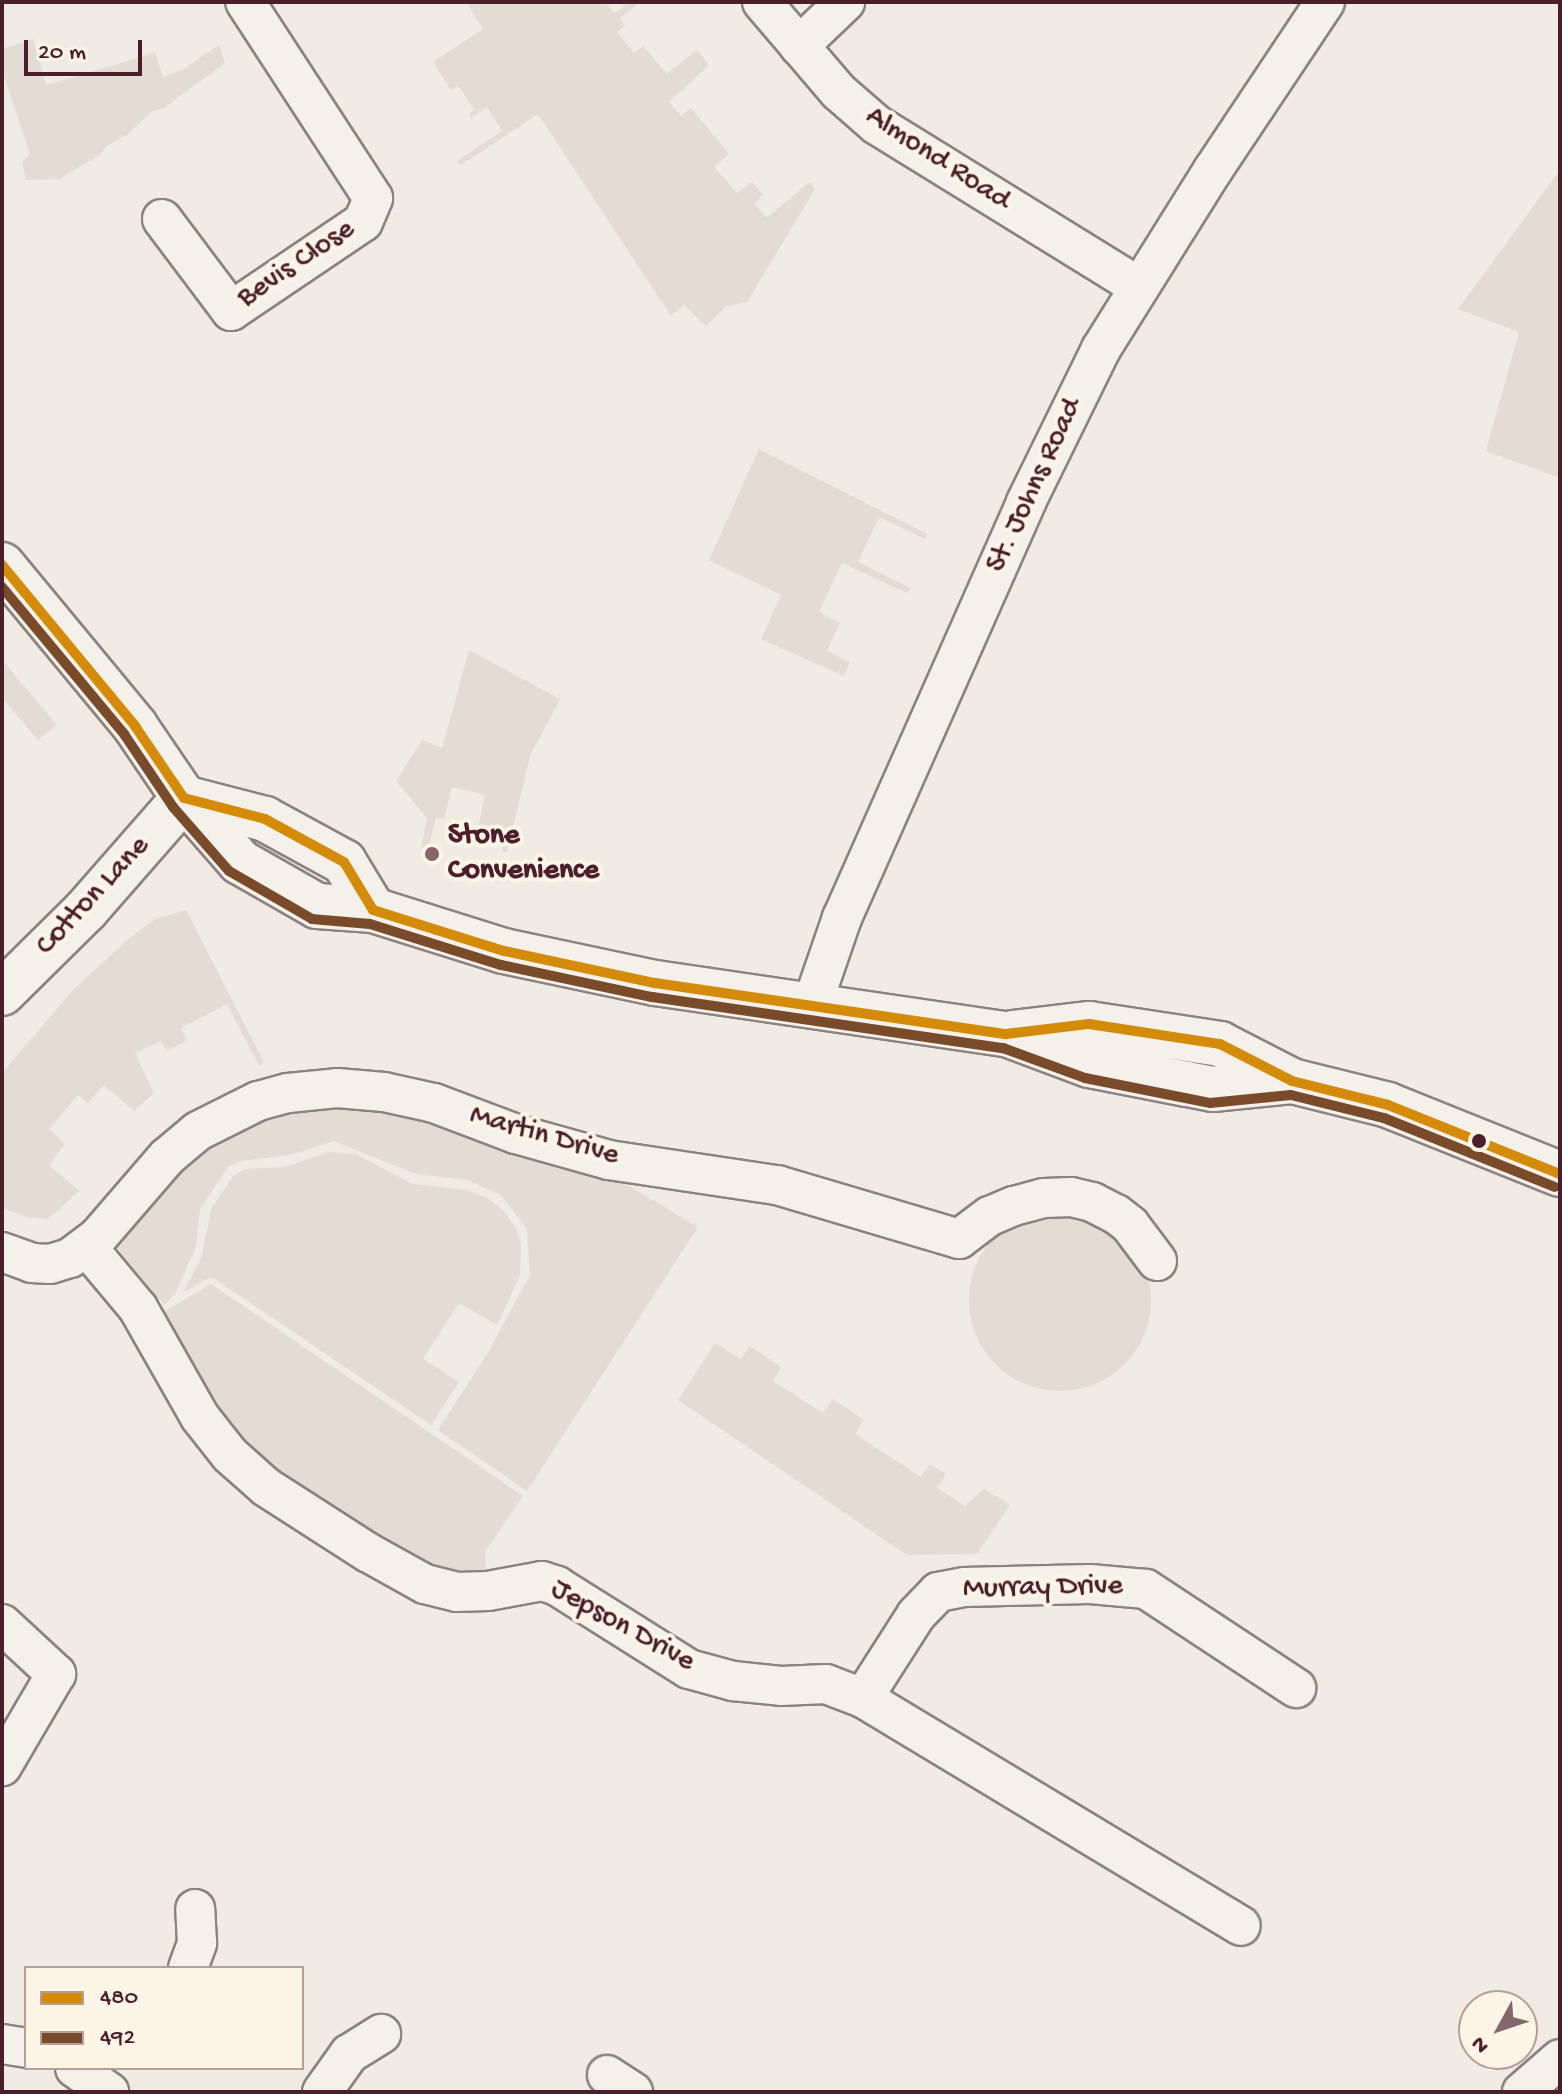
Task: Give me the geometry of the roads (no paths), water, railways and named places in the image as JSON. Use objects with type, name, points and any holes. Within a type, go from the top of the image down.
[{"type":"main road","points":[[2,565],[135,726],[184,798],[265,819],[344,862],[373,910],[504,951],[655,983],[1006,1034],[1089,1065],[1213,1089],[1292,1081],[1388,1105],[1560,1174]]},
{"type":"main road","name":"Cotton Lane","points":[[2,993],[86,910],[184,798]]},
{"type":"street","name":"Bevis Close","points":[[162,219],[231,311],[363,222],[373,198],[245,2]]},
{"type":"street","name":"Almond Road","points":[[762,2],[839,92],[877,125],[1138,286]]},
{"type":"street","points":[[799,46],[845,2]]},
{"type":"street","name":"St. Johns Road","points":[[812,1005],[842,918],[1026,502],[1101,349],[1138,286],[1325,2]]},
{"type":"street","name":"Martin Drive","points":[[2,1252],[24,1262],[50,1264],[70,1258],[87,1247],[167,1157],[198,1131],[258,1101],[288,1093],[337,1088],[384,1092],[434,1103],[516,1134],[609,1160],[777,1185],[959,1239],[990,1216],[1014,1206],[1044,1198],[1071,1197],[1092,1202],[1116,1214],[1130,1225],[1157,1261]]},
{"type":"street","name":"Jepson Drive","points":[[87,1247],[138,1308],[200,1417],[230,1455],[276,1494],[369,1553],[434,1588],[457,1592],[494,1590],[533,1581],[553,1584],[689,1669],[733,1681],[791,1686],[826,1684],[863,1698],[1241,1926]]},
{"type":"street","name":"Murray Drive","points":[[863,1698],[916,1615],[938,1592],[964,1587],[1090,1584],[1146,1589],[1296,1688]]},
{"type":"street","points":[[2,1624],[56,1674],[2,1766]]},
{"type":"street","points":[[189,1966],[197,1943],[195,1909]]},
{"type":"street","points":[[322,2092],[349,2054],[381,2034]]},
{"type":"street","points":[[2,2044],[24,2048]]},
{"type":"street","points":[[1522,2092],[1560,2059]]},
{"type":"street","points":[[78,2070],[109,2092]]},
{"type":"street","points":[[116,2092],[129,2070]]},
{"type":"place","name":"Stone Convenience","points":[[432,854]]}]
